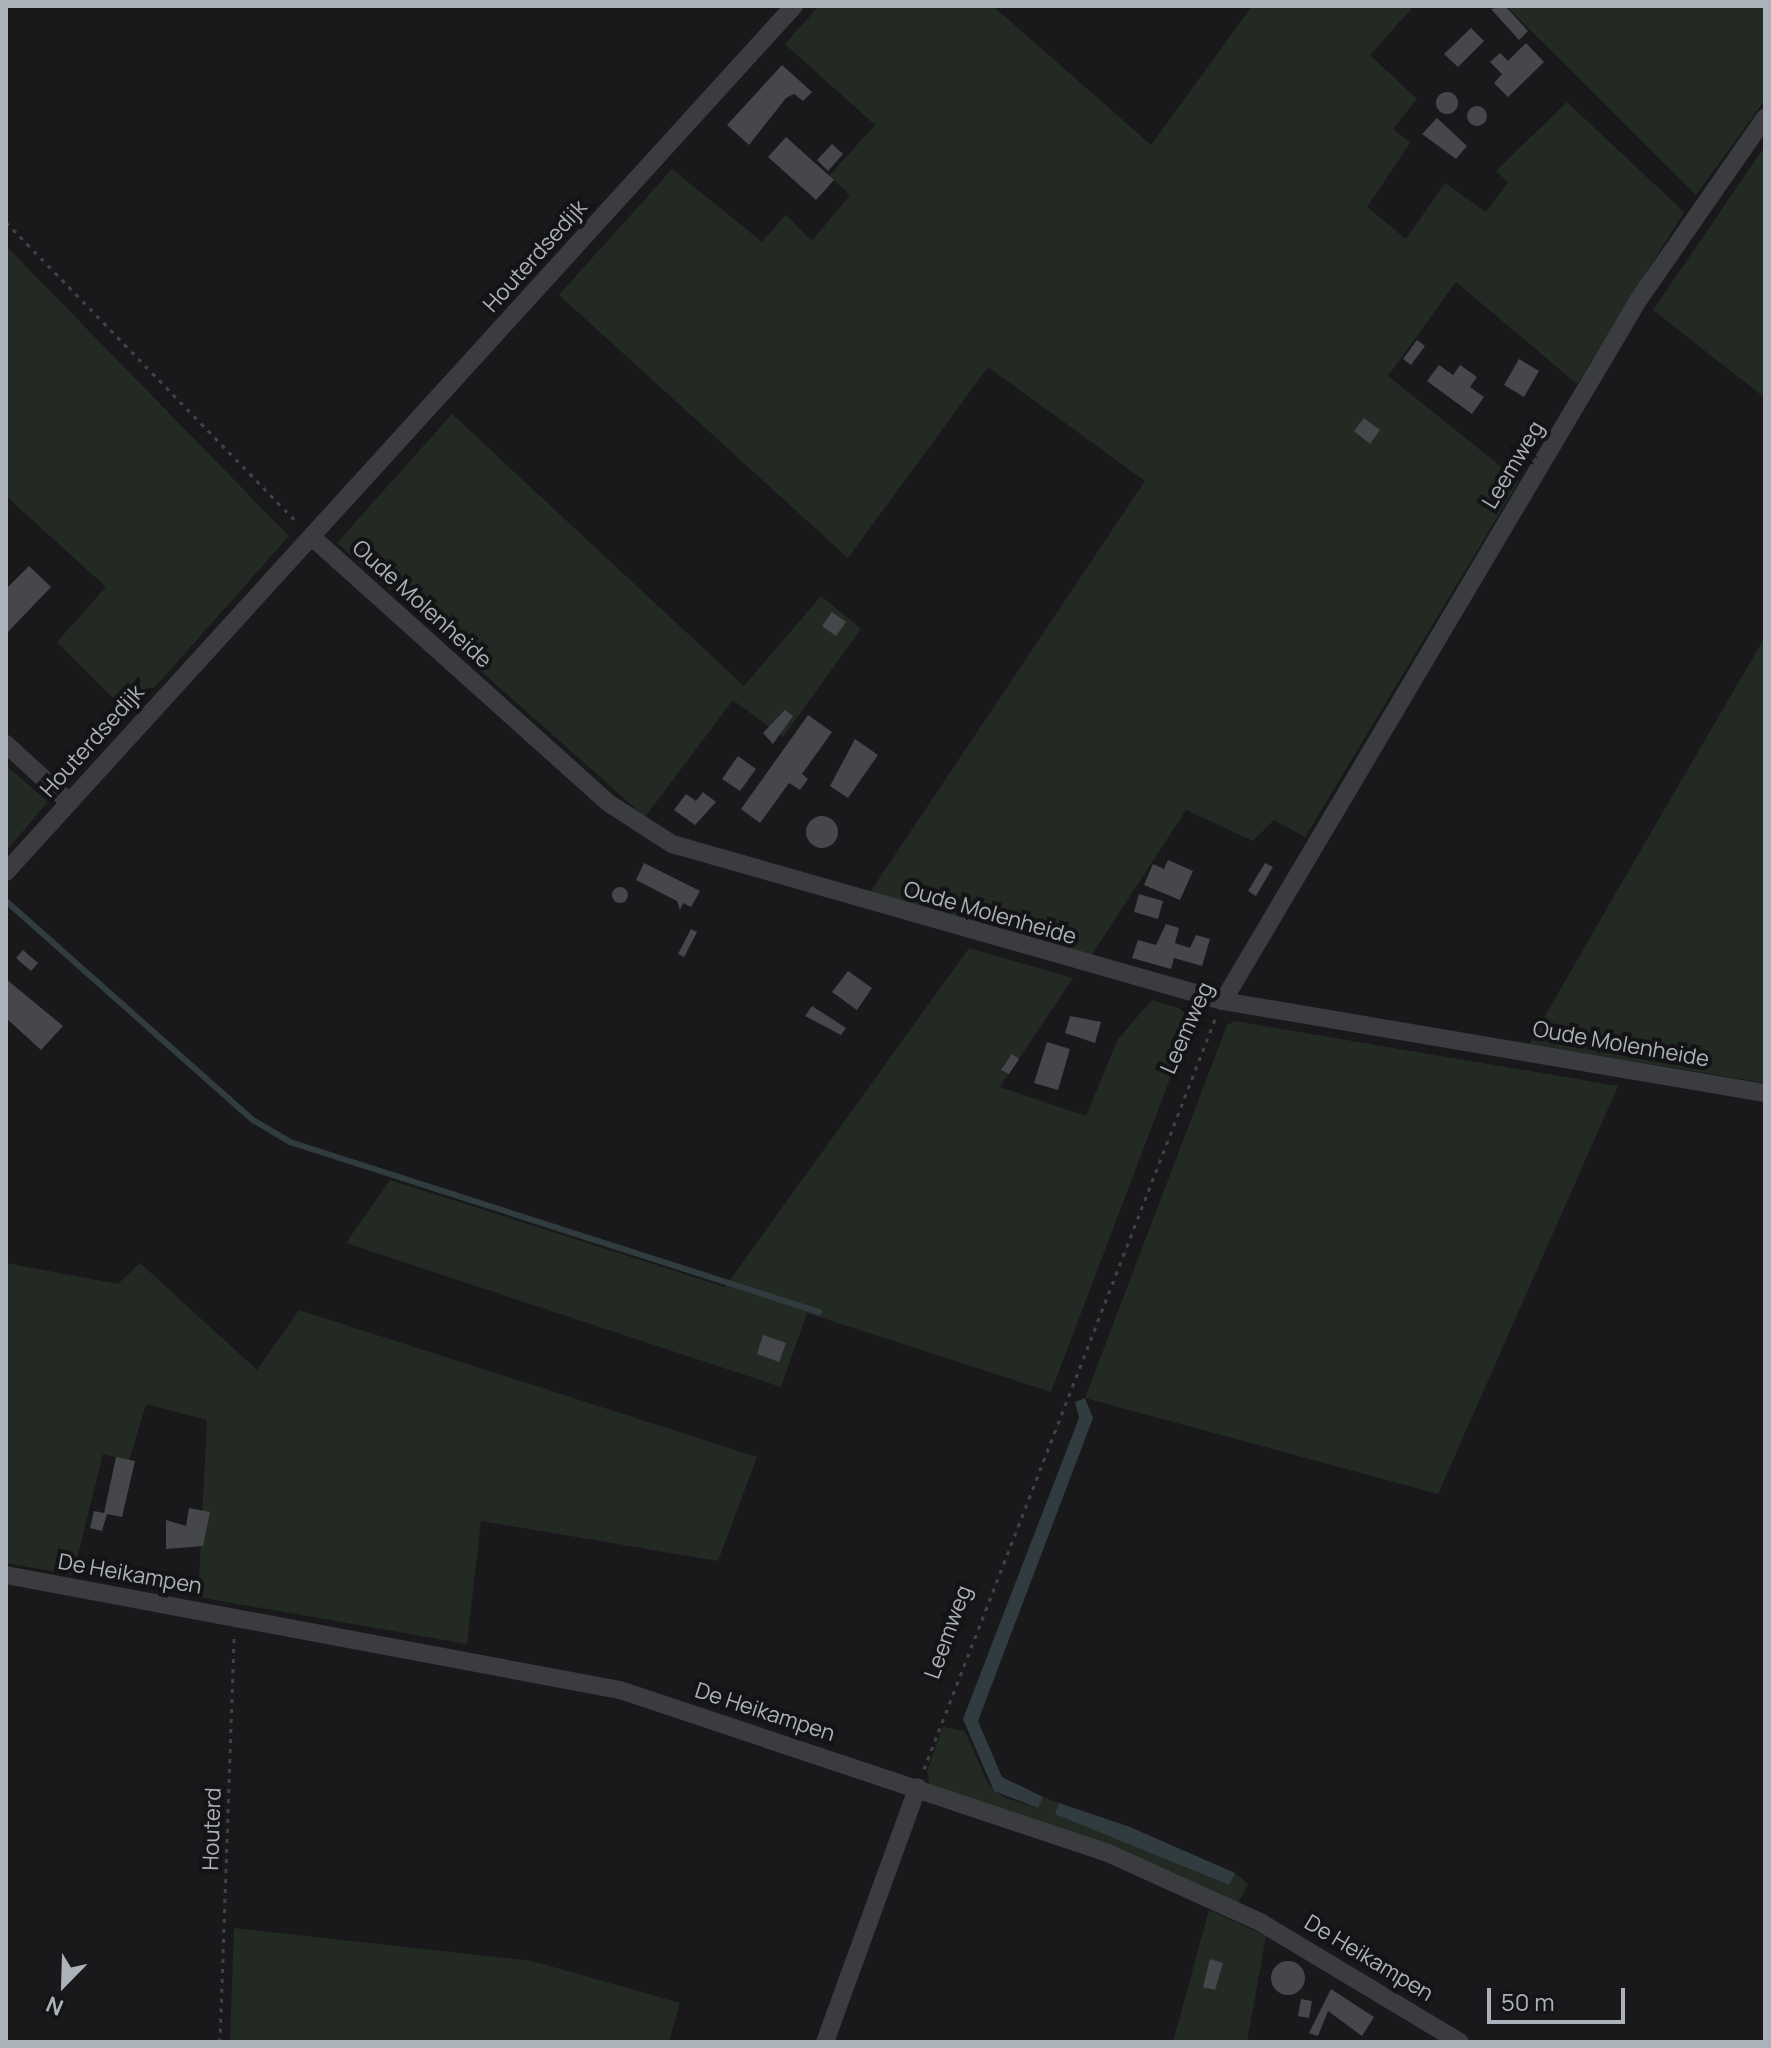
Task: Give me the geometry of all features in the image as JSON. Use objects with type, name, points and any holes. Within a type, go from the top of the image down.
[{"type":"street","name":"Houterdsedijk","points":[[6,872],[794,6]]},
{"type":"street","name":"Leemweg","points":[[1223,1001],[1639,299],[1765,118]]},
{"type":"street","name":"Oude Molenheide","points":[[312,537],[610,804],[672,844],[1223,1001],[1765,1093]]},
{"type":"street","points":[[6,744],[69,802]]},
{"type":"street","name":"De Heikampen","points":[[6,1575],[568,1675],[918,1787],[1198,1892],[1317,1953],[1460,2042]]},
{"type":"street","points":[[825,2042],[918,1787]]},
{"type":"path","points":[[6,222],[312,537]]},
{"type":"path","name":"Leemweg","points":[[918,1787],[1223,1001]]},
{"type":"path","name":"Houterd","points":[[220,2042],[235,1617]]},
{"type":"shaded area","points":[[819,6],[993,6],[1151,145],[1252,6],[1414,6],[1370,55],[1417,99],[1393,129],[1410,143],[1367,207],[1406,239],[1445,183],[1486,212],[1508,182],[1496,171],[1567,102],[1684,212],[1577,384],[1456,282],[1388,376],[1519,481],[1305,837],[1274,820],[1253,841],[1186,810],[1091,956],[870,892],[1145,481],[988,367],[848,558],[559,295],[672,169],[762,242],[786,215],[812,241],[850,195],[829,176],[875,125],[785,44]]},
{"type":"shaded area","points":[[1506,6],[1765,6],[1765,100],[1696,195]]},
{"type":"shaded area","points":[[1765,146],[1765,398],[1653,310]]},
{"type":"shaded area","points":[[6,246],[289,536],[130,715],[57,642],[106,587],[6,496]]},
{"type":"shaded area","points":[[452,414],[744,686],[821,596],[861,629],[783,737],[733,700],[645,817],[337,543]]},
{"type":"shaded area","points":[[1765,637],[1765,1083],[1529,1044],[1614,896]]},
{"type":"shaded area","points":[[6,765],[48,802],[6,851]]},
{"type":"shaded area","points":[[969,948],[1073,978],[1000,1087],[1086,1116],[1118,1039],[1152,1000],[1195,1013],[1051,1392],[807,1313],[781,1387],[346,1243],[390,1180],[725,1287]]},
{"type":"shaded area","points":[[1235,1021],[1618,1086],[1438,1494],[1085,1398],[1227,1025]]},
{"type":"shaded area","points":[[6,1263],[118,1284],[140,1263],[257,1370],[299,1310],[757,1457],[718,1561],[481,1521],[467,1644],[198,1597],[207,1420],[146,1404],[129,1461],[103,1454],[73,1575],[6,1563]]},
{"type":"shaded area","points":[[1085,1398],[1093,1418],[978,1721],[1002,1777],[1043,1797],[1038,1808],[994,1791],[963,1719],[1079,1418],[1075,1402]]},
{"type":"shaded area","points":[[943,1727],[965,1731],[988,1784],[1003,1797],[1037,1808],[1043,1797],[1059,1803],[1056,1814],[1229,1885],[1235,1873],[1248,1884],[1237,1905],[930,1787],[927,1771]]},
{"type":"shaded area","points":[[1059,1803],[1130,1827],[1235,1873],[1229,1885],[1055,1814]]},
{"type":"shaded area","points":[[1209,1910],[1266,1936],[1247,2042],[1173,2042]]},
{"type":"shaded area","points":[[234,1928],[532,1961],[680,2003],[669,2042],[230,2042]]},
{"type":"building","points":[[1505,6],[1528,31],[1519,40],[1491,9]]},
{"type":"building","points":[[1471,28],[1484,41],[1458,67],[1444,54]]},
{"type":"building","points":[[1526,43],[1544,62],[1508,97],[1494,83],[1502,74],[1490,62],[1500,53],[1508,61]]},
{"type":"building","points":[[782,65],[812,92],[803,101],[794,94],[786,98],[749,145],[727,125]]},
{"type":"building","points":[[1447,92],[1458,103],[1447,114],[1436,103]]},
{"type":"building","points":[[1473,106],[1481,106],[1487,116],[1481,126],[1473,126],[1467,120],[1467,112]]},
{"type":"building","points":[[1437,118],[1467,146],[1456,159],[1422,134]]},
{"type":"building","points":[[786,137],[834,180],[816,200],[768,157]]},
{"type":"building","points":[[832,144],[843,154],[828,171],[817,160]]},
{"type":"building","points":[[1417,340],[1425,346],[1411,365],[1403,359]]},
{"type":"building","points":[[1519,359],[1539,371],[1524,397],[1504,385]]},
{"type":"building","points":[[1439,365],[1453,375],[1460,365],[1477,377],[1470,387],[1484,397],[1472,414],[1427,381]]},
{"type":"building","points":[[1364,418],[1380,430],[1370,444],[1354,431]]},
{"type":"building","points":[[29,566],[51,587],[6,634],[6,589]]},
{"type":"building","points":[[832,612],[846,622],[836,636],[822,626]]},
{"type":"building","points":[[785,710],[793,716],[773,744],[763,733]]},
{"type":"building","points":[[808,715],[832,732],[802,774],[808,779],[800,790],[789,783],[760,823],[741,809]]},
{"type":"building","points":[[855,739],[878,755],[848,798],[830,786]]},
{"type":"building","points":[[738,756],[756,769],[740,791],[722,779]]},
{"type":"building","points":[[703,792],[716,802],[695,825],[674,810],[686,794],[696,801]]},
{"type":"building","points":[[822,816],[833,821],[838,832],[833,843],[822,848],[811,843],[806,832],[811,821]]},
{"type":"building","points":[[1168,860],[1193,871],[1180,900],[1144,885],[1153,864],[1164,869]]},
{"type":"building","points":[[644,863],[700,891],[691,907],[683,903],[680,910],[677,901],[636,880]]},
{"type":"building","points":[[1265,863],[1273,867],[1256,896],[1248,891]]},
{"type":"building","points":[[620,887],[628,895],[620,903],[612,895]]},
{"type":"building","points":[[1139,894],[1163,901],[1158,919],[1134,912]]},
{"type":"building","points":[[1166,924],[1179,928],[1175,943],[1190,948],[1196,935],[1210,939],[1202,966],[1174,958],[1171,969],[1132,958],[1138,940],[1156,945]]},
{"type":"building","points":[[691,929],[697,932],[684,957],[678,954]]},
{"type":"building","points":[[23,950],[38,963],[31,971],[16,958]]},
{"type":"building","points":[[848,971],[872,988],[857,1010],[832,992]]},
{"type":"building","points":[[6,979],[63,1026],[41,1050],[6,1018]]},
{"type":"building","points":[[812,1006],[846,1028],[841,1035],[805,1016]]},
{"type":"building","points":[[1070,1016],[1101,1022],[1095,1043],[1065,1033]]},
{"type":"building","points":[[1047,1042],[1070,1049],[1058,1090],[1034,1083]]},
{"type":"building","points":[[1012,1054],[1019,1059],[1009,1074],[1001,1070]]},
{"type":"building","points":[[763,1335],[786,1343],[779,1362],[757,1354]]},
{"type":"building","points":[[116,1457],[135,1461],[122,1517],[107,1514],[102,1531],[90,1528],[94,1511],[104,1513]]},
{"type":"building","points":[[189,1508],[210,1512],[203,1546],[166,1549],[166,1520],[186,1526]]},
{"type":"building","points":[[1210,1959],[1223,1963],[1215,1990],[1203,1987]]},
{"type":"building","points":[[1288,1961],[1300,1966],[1305,1978],[1300,1990],[1288,1995],[1276,1990],[1271,1978],[1276,1966]]},
{"type":"building","points":[[1331,1989],[1374,2017],[1362,2036],[1328,2011],[1318,2036],[1309,2033]]},
{"type":"building","points":[[1301,1999],[1312,2001],[1309,2018],[1298,2016]]},
{"type":"waterway","points":[[6,901],[253,1120],[290,1142],[819,1312]]}]
